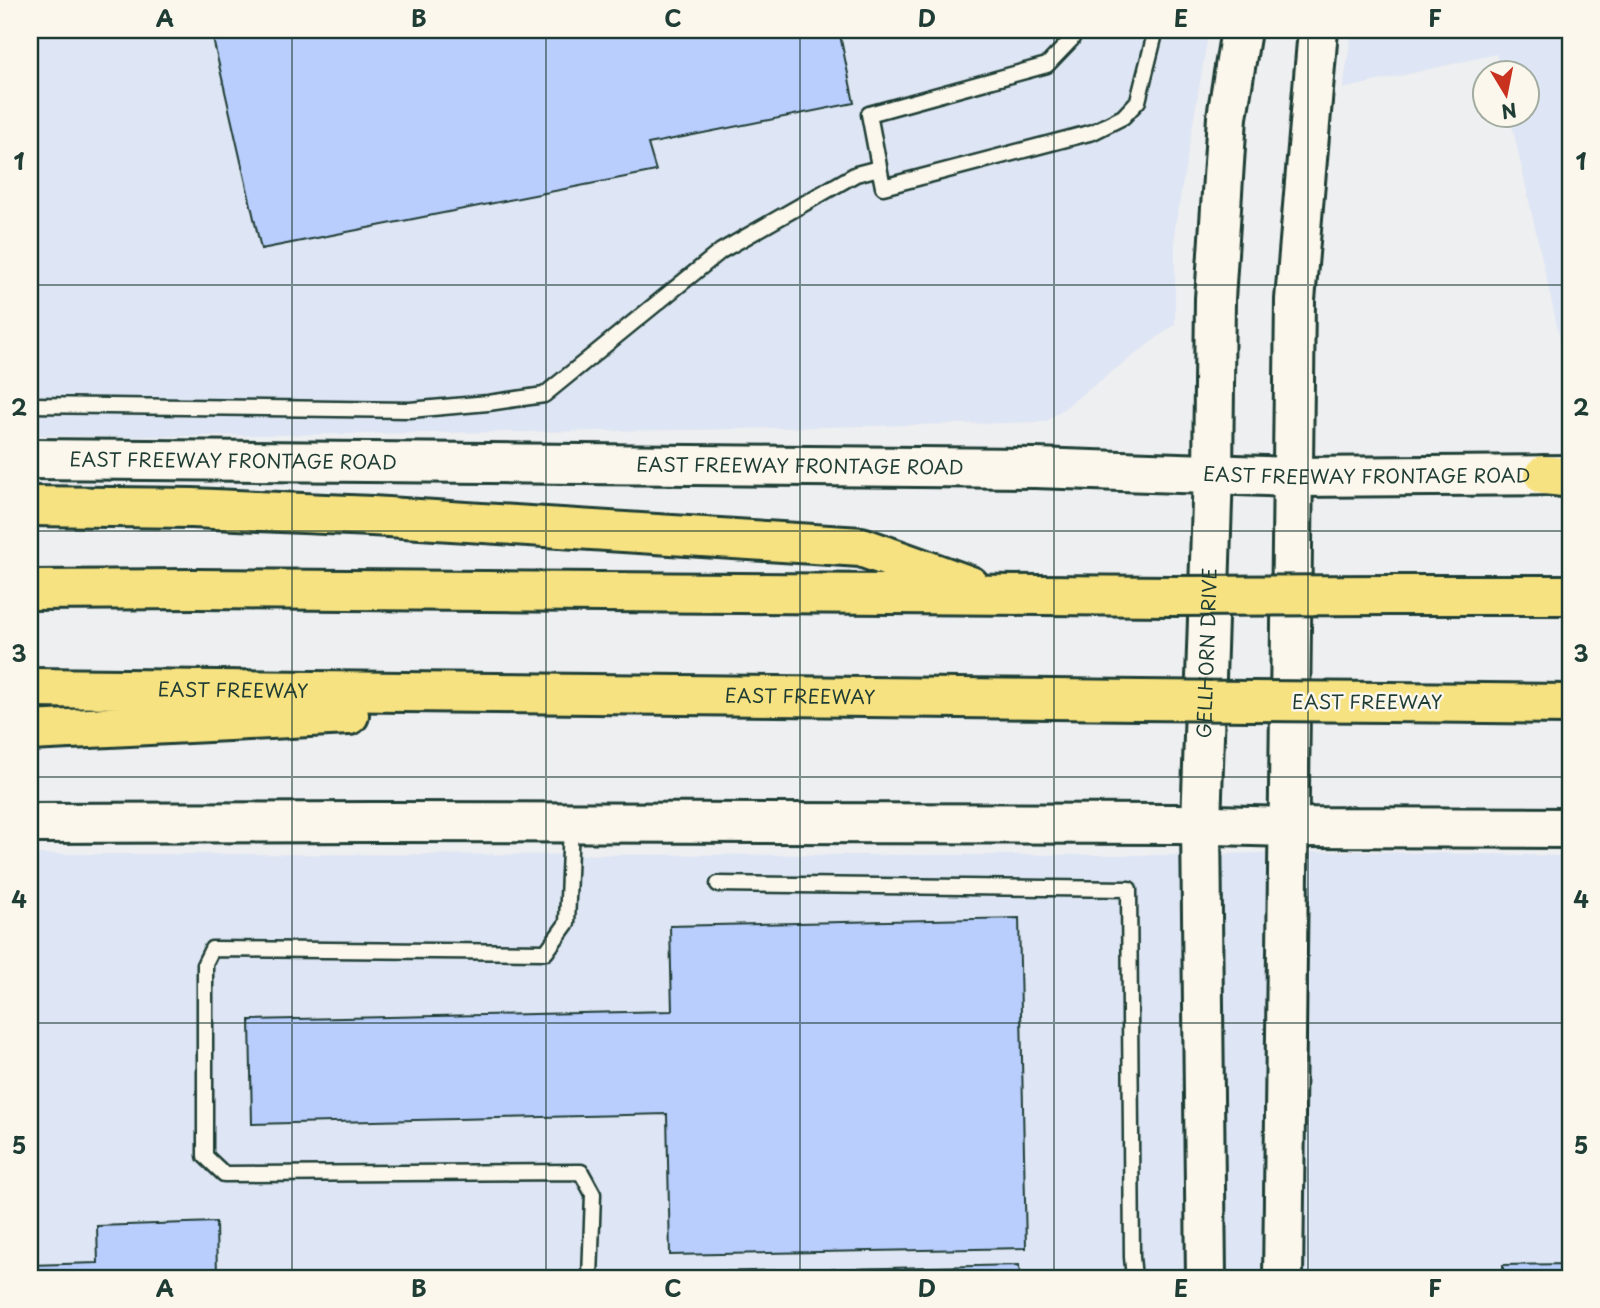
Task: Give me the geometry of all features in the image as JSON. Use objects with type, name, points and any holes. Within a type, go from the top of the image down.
[{"type":"highway","points":[[30,506],[191,508],[372,516],[861,547],[995,595]]},
{"type":"highway","points":[[30,590],[1138,597],[1570,595]]},
{"type":"highway","name":"EAST FREEWAY","points":[[30,688],[1570,704]]},
{"type":"highway","points":[[30,731],[761,696]]},
{"type":"main road","name":"GELLHORN DRIVE","points":[[1206,1278],[1201,824],[1213,473],[1215,299],[1227,117],[1241,30]]},
{"type":"main road","points":[[1283,1278],[1295,300],[1318,30]]},
{"type":"main road","name":"EAST FREEWAY FRONTAGE ROAD","points":[[30,459],[1021,468],[1293,477],[1562,476]]},
{"type":"main road","points":[[30,823],[1201,824],[1570,828]]},
{"type":"lane","points":[[1076,30],[1071,40],[1047,65],[869,114],[883,187],[1093,132],[1123,117],[1138,101],[1156,30]]},
{"type":"lane","points":[[30,405],[410,410],[544,396],[721,251],[856,174],[880,168]]},
{"type":"lane","points":[[571,822],[567,923],[546,951],[212,949],[205,963],[205,1156],[224,1174],[581,1172],[593,1194],[590,1278]]},
{"type":"lane","points":[[718,884],[1129,888],[1134,1278]]},
{"type":"shaded area","points":[[30,30],[1209,30],[1175,228],[1175,324],[1046,422],[689,430],[109,437],[30,435]]},
{"type":"shaded area","points":[[1352,30],[1570,30],[1570,384],[1513,130],[1540,130],[1540,60],[1498,60],[1496,54],[1343,89]]},
{"type":"shaded area","points":[[1343,851],[1570,856],[1570,1278],[30,1278],[30,854],[1167,855]]},
{"type":"building","points":[[129,30],[179,30],[130,38]]},
{"type":"building","points":[[211,30],[839,30],[854,103],[648,144],[656,171],[261,249]]},
{"type":"building","points":[[1019,918],[1026,1248],[670,1255],[667,1114],[252,1124],[250,1020],[672,1011],[670,926]]},
{"type":"building","points":[[216,1222],[217,1278],[30,1278],[30,1265],[98,1263],[97,1226]]},
{"type":"building","points":[[1570,1264],[1570,1278],[1503,1278],[1503,1265]]},
{"type":"building","points":[[1019,1265],[1020,1278],[665,1278],[665,1273]]}]
